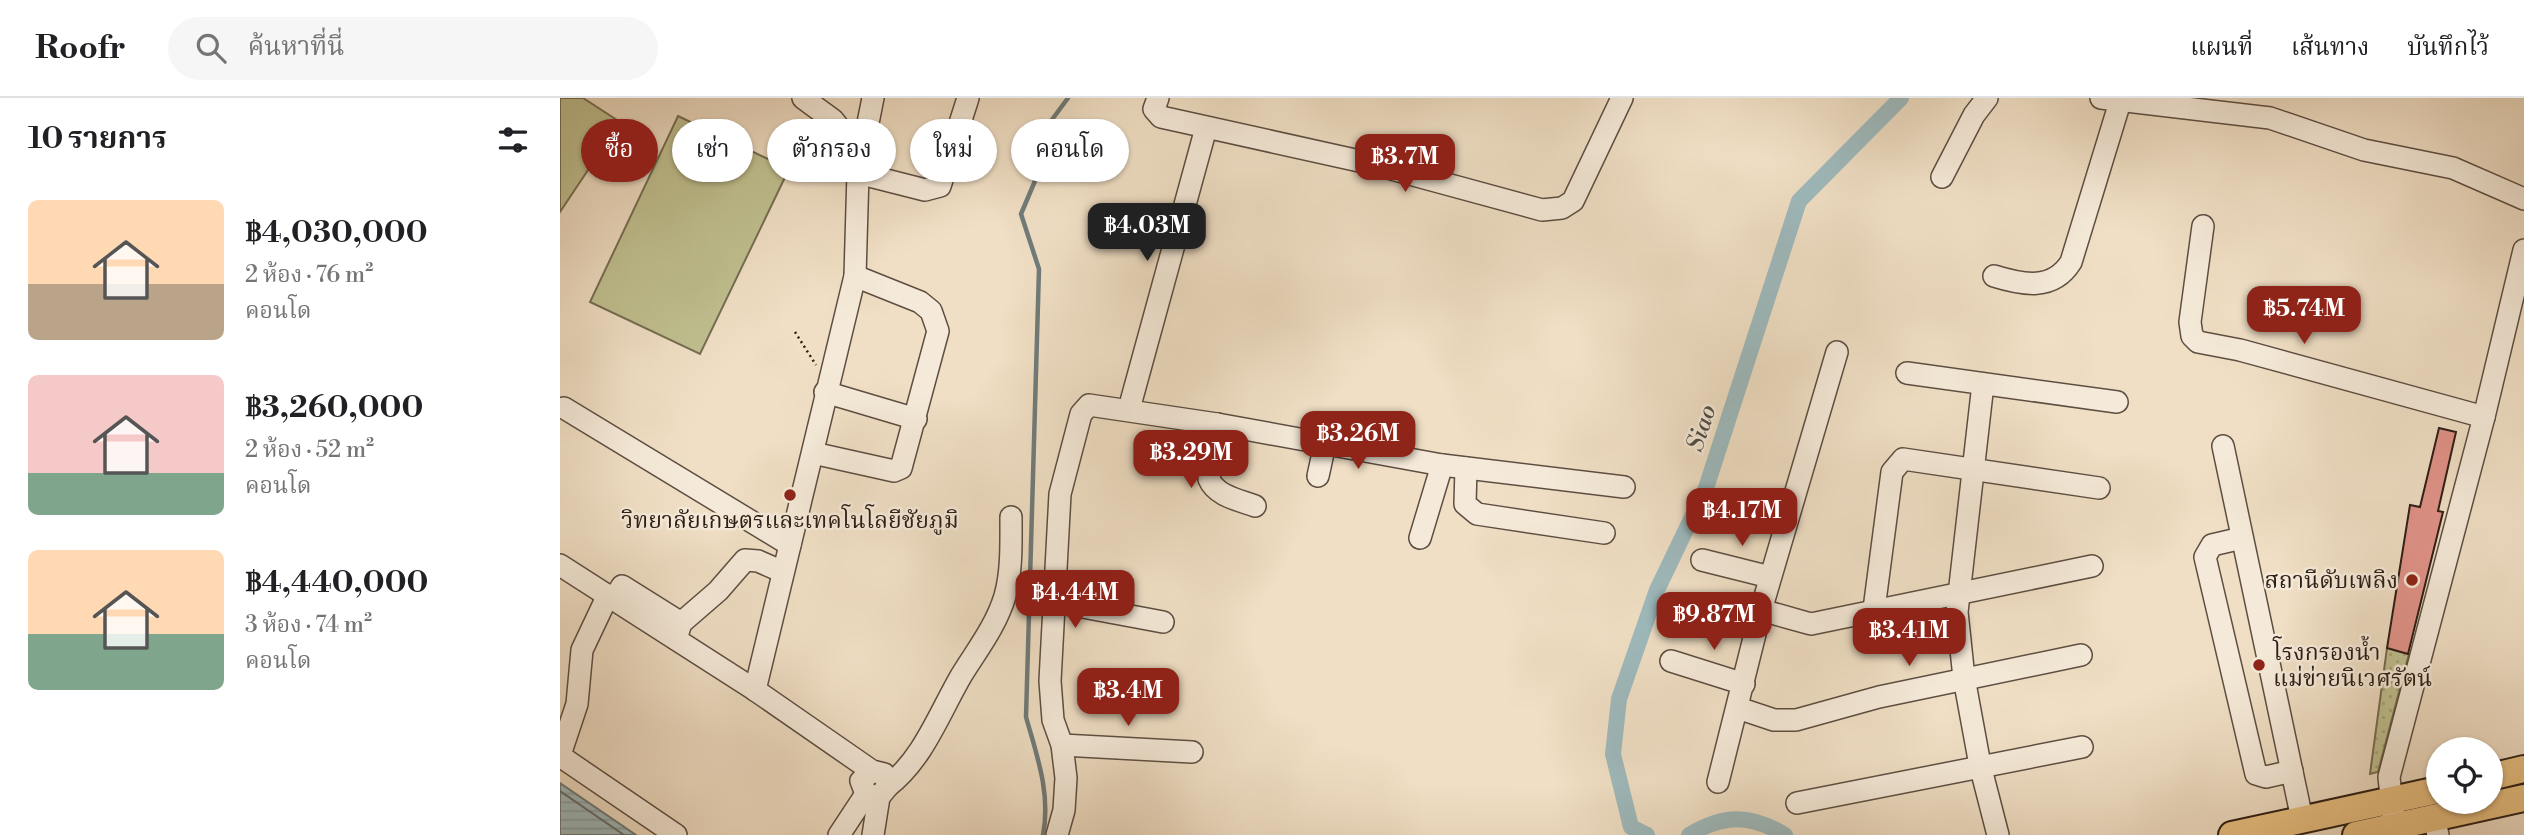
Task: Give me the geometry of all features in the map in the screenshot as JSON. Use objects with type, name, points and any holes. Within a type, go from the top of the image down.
[{"type":"main road","points":[[2503,774],[2524,769]]},
{"type":"main road","points":[[2356,835],[2426,796]]},
{"type":"main road","points":[[2232,835],[2302,819],[2393,814],[2436,826],[2524,798]]},
{"type":"street","points":[[803,98],[832,119]]},
{"type":"street","points":[[868,119],[873,98]]},
{"type":"street","points":[[896,178],[925,190],[940,186],[968,98]]},
{"type":"street","points":[[1158,98],[1154,109],[1161,117],[1373,164],[1542,210],[1562,208],[1573,201],[1622,98]]},
{"type":"street","points":[[1942,177],[1974,115],[1987,98]]},
{"type":"street","points":[[1994,276],[2035,285],[2064,274],[2071,262],[2110,100],[2270,118],[2364,150],[2453,167],[2524,199]]},
{"type":"street","points":[[1129,410],[1206,128]]},
{"type":"street","points":[[755,690],[813,453],[826,387],[855,276],[858,182]]},
{"type":"street","points":[[2203,226],[2190,322],[2192,336],[2198,342],[2213,348],[2240,350],[2484,417]]},
{"type":"street","points":[[2393,814],[2389,777],[2484,417],[2524,250]]},
{"type":"street","points":[[813,453],[894,471],[901,468],[939,331],[931,311],[909,295],[855,276]]},
{"type":"street","points":[[1718,782],[1761,610],[1837,352]]},
{"type":"street","points":[[1907,373],[2117,402]]},
{"type":"street","points":[[1983,384],[1957,612],[1964,678],[1980,765],[1997,835]]},
{"type":"street","points":[[826,387],[916,419]]},
{"type":"street","points":[[1057,835],[1064,810],[1066,778],[1062,745],[1053,720],[1050,681],[1060,494],[1081,414],[1088,405],[1217,424],[1442,466],[1624,487]]},
{"type":"street","points":[[564,408],[790,545]]},
{"type":"street","points":[[1217,424],[1209,479],[1212,486],[1220,493],[1255,506]]},
{"type":"street","points":[[1318,475],[1325,444]]},
{"type":"street","points":[[2223,446],[2302,819]]},
{"type":"street","points":[[1874,609],[1892,472],[1903,459],[1974,467],[2099,488]]},
{"type":"street","points":[[1420,538],[1442,466]]},
{"type":"street","points":[[1465,468],[1465,504],[1477,514],[1604,533]]},
{"type":"street","points":[[839,835],[878,792],[904,774],[993,624],[1005,595],[1011,558],[1011,517]]},
{"type":"street","points":[[2242,538],[2212,545],[2205,557],[2256,774],[2266,776],[2292,771]]},
{"type":"street","points":[[678,631],[744,560],[758,561],[783,572]]},
{"type":"street","points":[[1702,560],[1770,578]]},
{"type":"street","points":[[560,565],[611,597],[678,631],[755,690],[872,771],[862,781],[878,792]]},
{"type":"street","points":[[1761,610],[1805,625],[2092,566]]},
{"type":"street","points":[[611,597],[582,650],[568,702],[560,755],[676,835]]},
{"type":"street","points":[[1056,602],[1163,622]]},
{"type":"street","points":[[2227,651],[2265,643]]},
{"type":"street","points":[[1738,708],[1774,720],[1796,720],[1964,678],[2081,655]]},
{"type":"street","points":[[1671,661],[1744,684]]},
{"type":"street","points":[[1062,745],[1192,752]]},
{"type":"street","points":[[1797,803],[2082,747]]},
{"type":"street","points":[[873,835],[878,792]]},
{"type":"path","points":[[795,332],[826,387]]},
{"type":"green space","points":[[560,98],[583,98],[615,119],[581,119],[581,180],[560,212]]},
{"type":"green space","points":[[672,129],[672,182],[753,182],[753,152],[767,158],[767,182],[783,182],[700,354],[590,302],[647,182],[658,182],[658,158]]},
{"type":"green space","points":[[2387,648],[2409,654],[2378,772],[2370,774]]},
{"type":"water","points":[[560,783],[636,835],[560,835]]},
{"type":"building","name":"สถานีดับเพลิง","points":[[2439,428],[2456,432],[2438,511],[2443,512],[2408,654],[2387,648],[2410,505],[2420,507]]},
{"type":"waterway","points":[[1043,835],[1044,790],[1026,717],[1039,269],[1021,214],[1043,162],[1051,121],[1068,98]]},
{"type":"waterway","name":"Siao","points":[[1647,835],[1631,827],[1613,754],[1619,699],[1657,590],[1706,488],[1799,201],[1901,98]]},
{"type":"waterway","name":"Siao","points":[[1689,835],[1714,823],[1737,819],[1760,823],[1785,835]]},
{"type":"place","name":"วิทยาลัยเกษตรและเทคโนโลยีชัยภูมิ","points":[[790,495]]},
{"type":"place","name":"สถานีดับเพลิง","points":[[2412,580]]},
{"type":"place","name":"โรงกรองน้ำ แม่ข่ายนิเวศรัตน์","points":[[2259,665]]}]
